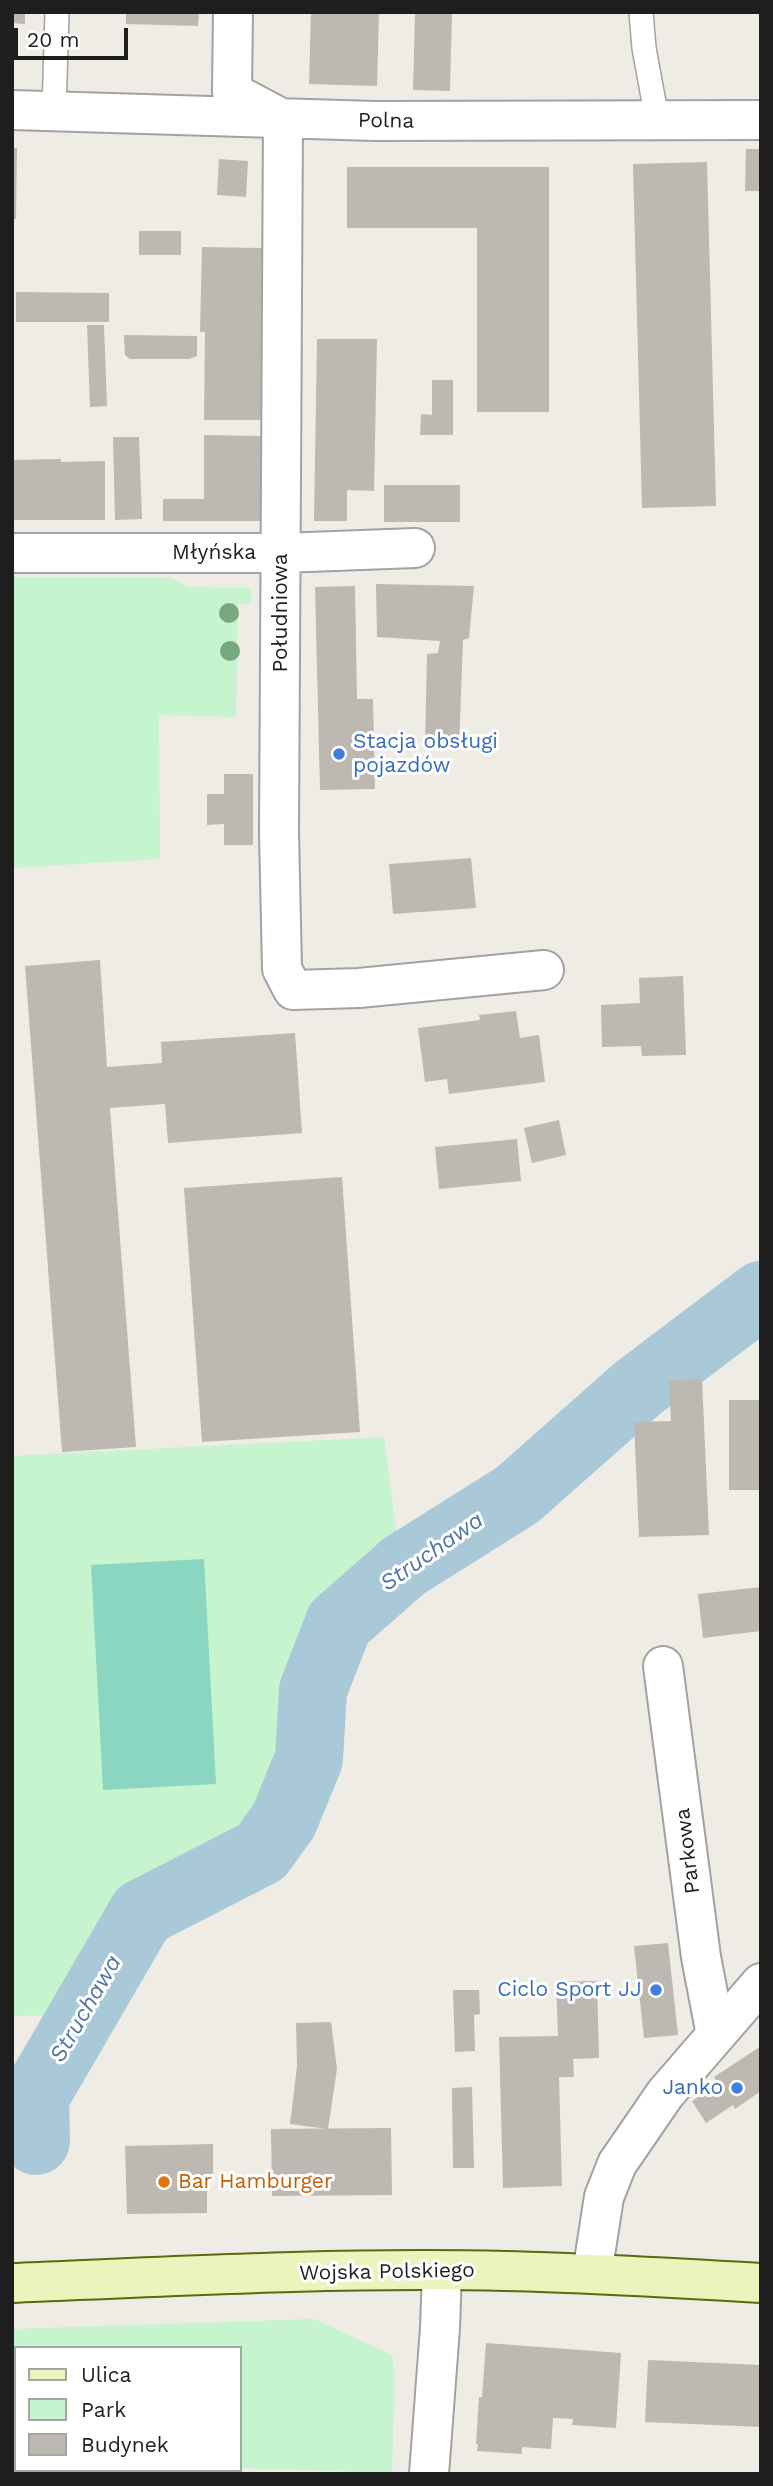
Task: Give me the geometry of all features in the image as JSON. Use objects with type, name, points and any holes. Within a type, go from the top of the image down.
[{"type":"street","points":[[233,12],[232,92],[283,119]]},
{"type":"street","name":"Polna","points":[[12,110],[478,122],[761,120]]},
{"type":"street","name":"Południowa","points":[[283,119],[279,832],[282,969],[293,990],[359,988],[544,970]]},
{"type":"street","name":"Młyńska","points":[[12,553],[281,553],[415,548]]},
{"type":"street","name":"Parkowa","points":[[663,1666],[701,1957],[716,2035]]},
{"type":"street","points":[[592,2274],[604,2197],[617,2164],[664,2094],[761,1983]]},
{"type":"street","points":[[429,2474],[442,2270]]},
{"type":"street","name":"Wojska Polskiego","points":[[12,2283],[195,2275],[442,2270],[592,2274],[761,2283]]},
{"type":"lane","points":[[54,111],[57,12]]},
{"type":"lane","points":[[641,12],[644,48],[657,119]]},
{"type":"green space","points":[[12,577],[170,577],[188,587],[251,588],[251,604],[238,604],[236,717],[159,715],[160,859],[12,868]]},
{"type":"green space","points":[[384,1437],[397,1535],[324,1620],[253,1821],[131,1898],[58,2015],[12,2016],[12,1456]]},
{"type":"green space","points":[[204,1559],[216,1784],[103,1790],[91,1565]]},
{"type":"green space","points":[[314,2319],[392,2355],[395,2374],[392,2473],[242,2468],[242,2346],[14,2346],[14,2472],[162,2474],[12,2474],[12,2329]]},
{"type":"building","points":[[12,12],[25,12],[25,24],[12,23]]},
{"type":"building","points":[[126,12],[199,12],[198,26],[126,24]]},
{"type":"building","points":[[311,12],[379,12],[377,86],[309,84]]},
{"type":"building","points":[[415,12],[452,12],[450,91],[413,90]]},
{"type":"building","points":[[12,148],[17,148],[16,219],[12,219]]},
{"type":"building","points":[[746,149],[761,149],[761,191],[745,191]]},
{"type":"building","points":[[219,159],[248,161],[246,197],[217,195]]},
{"type":"building","points":[[707,162],[716,506],[642,508],[633,164]]},
{"type":"building","points":[[347,167],[549,167],[549,412],[477,412],[477,228],[347,228]]},
{"type":"building","points":[[139,231],[181,231],[181,255],[139,255]]},
{"type":"building","points":[[202,247],[263,248],[261,420],[204,420],[205,332],[200,332]]},
{"type":"building","points":[[16,292],[109,293],[109,322],[16,322]]},
{"type":"building","points":[[87,325],[104,325],[107,406],[90,407]]},
{"type":"building","points":[[124,335],[197,336],[197,356],[189,359],[130,359],[125,355]]},
{"type":"building","points":[[317,339],[377,339],[374,491],[347,490],[347,521],[314,521]]},
{"type":"building","points":[[432,380],[453,380],[453,435],[420,435],[421,414],[432,415]]},
{"type":"building","points":[[204,435],[262,436],[262,521],[163,521],[163,499],[204,499]]},
{"type":"building","points":[[113,437],[139,437],[142,519],[115,520]]},
{"type":"building","points":[[61,459],[61,462],[105,461],[105,520],[12,520],[12,460]]},
{"type":"building","points":[[384,485],[460,485],[460,522],[384,522]]},
{"type":"building","points":[[376,584],[474,586],[469,638],[463,640],[459,748],[425,747],[427,654],[438,653],[440,641],[377,637]]},
{"type":"building","points":[[355,586],[357,699],[373,699],[375,789],[320,790],[315,587]]},
{"type":"building","points":[[224,774],[253,774],[253,845],[224,845],[224,824],[207,825],[207,794],[224,794]]},
{"type":"building","points":[[471,858],[476,908],[393,914],[389,864]]},
{"type":"building","points":[[100,960],[107,1067],[162,1063],[161,1042],[295,1033],[302,1133],[168,1143],[165,1104],[110,1108],[136,1447],[62,1452],[25,966]]},
{"type":"building","points":[[683,976],[686,1055],[642,1056],[641,1046],[602,1047],[601,1005],[640,1003],[639,978]]},
{"type":"building","points":[[516,1011],[520,1038],[539,1035],[545,1082],[449,1094],[447,1079],[425,1082],[418,1028],[480,1020],[479,1015]]},
{"type":"building","points":[[559,1120],[566,1155],[532,1163],[524,1128]]},
{"type":"building","points":[[517,1139],[521,1181],[439,1189],[435,1147]]},
{"type":"building","points":[[342,1177],[360,1432],[202,1442],[184,1188]]},
{"type":"building","points":[[702,1379],[709,1535],[639,1537],[634,1422],[671,1421],[669,1380]]},
{"type":"building","points":[[729,1400],[761,1400],[761,1490],[729,1490]]},
{"type":"building","points":[[761,1587],[761,1631],[703,1638],[698,1594]]},
{"type":"building","name":"Ciclo Sport JJ","points":[[668,1943],[678,2035],[644,2038],[634,1946]]},
{"type":"building","points":[[597,1981],[599,2058],[573,2059],[574,2077],[559,2077],[562,2186],[503,2188],[499,2037],[558,2036],[556,1982]]},
{"type":"building","points":[[453,1990],[479,1990],[480,2014],[474,2015],[475,2051],[455,2052]]},
{"type":"building","points":[[331,2022],[337,2069],[328,2129],[290,2124],[297,2066],[296,2023]]},
{"type":"building","name":"Janko","points":[[761,2046],[761,2091],[735,2109],[733,2105],[706,2123],[692,2101],[718,2084],[714,2077]]},
{"type":"building","points":[[472,2087],[474,2168],[453,2168],[452,2088]]},
{"type":"building","points":[[391,2128],[392,2195],[272,2196],[271,2129]]},
{"type":"building","points":[[213,2144],[213,2178],[207,2178],[207,2213],[127,2214],[125,2146]]},
{"type":"building","points":[[486,2343],[621,2353],[616,2428],[572,2425],[573,2419],[553,2418],[551,2449],[522,2447],[522,2454],[477,2451],[479,2397],[482,2397]]},
{"type":"building","points":[[648,2360],[761,2365],[761,2427],[645,2422]]},
{"type":"waterway","name":"Struchawa","points":[[36,2141],[35,2097],[142,1913],[261,1852],[284,1820],[309,1759],[313,1690],[339,1623],[404,1566],[517,1495],[638,1388],[761,1295]]},
{"type":"place","name":"Stacja obsługi pojazdów","points":[[339,754]]},
{"type":"place","name":"Ciclo Sport JJ","points":[[656,1990]]},
{"type":"place","name":"Janko","points":[[737,2088]]},
{"type":"place","name":"Bar Hamburger","points":[[164,2182]]}]
